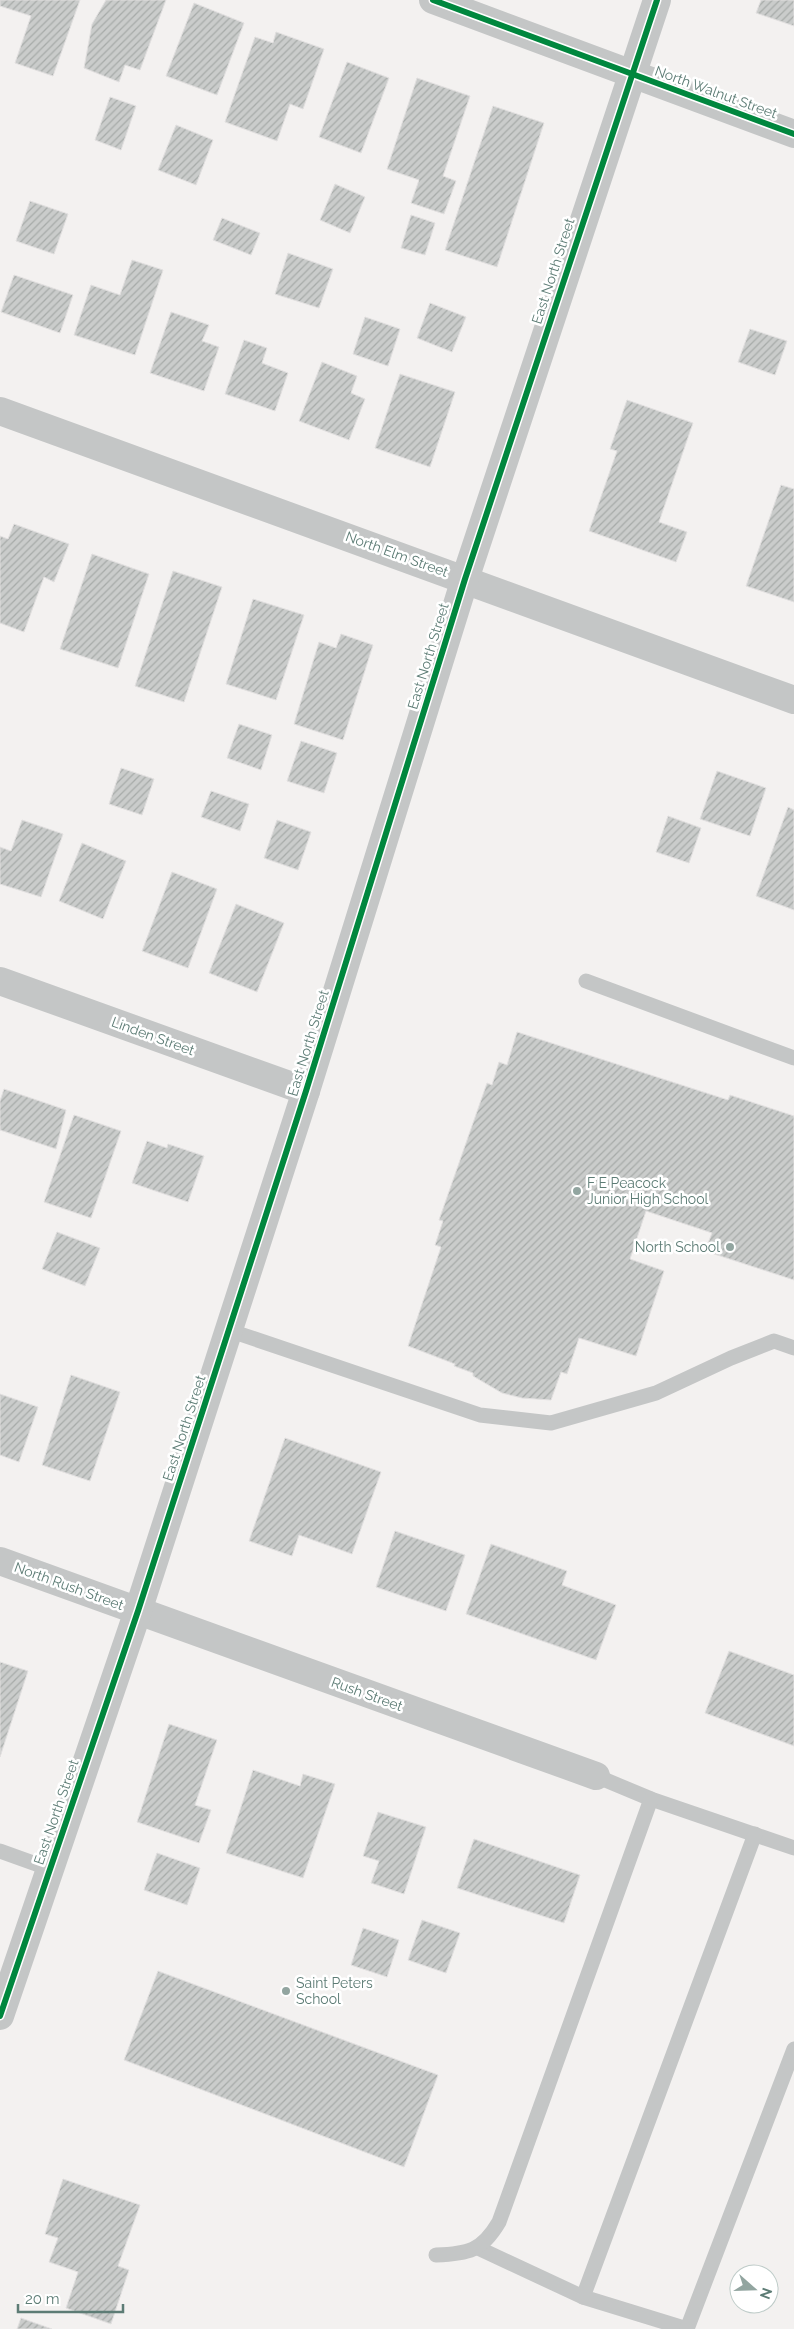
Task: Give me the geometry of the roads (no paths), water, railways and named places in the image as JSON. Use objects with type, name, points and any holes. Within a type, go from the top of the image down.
[{"type":"street","name":"North Walnut Street","points":[[433,0],[794,134]]},
{"type":"street","name":"East North Street","points":[[0,2016],[138,1611],[306,1091],[465,579],[657,0]]},
{"type":"street","name":"North Elm Street","points":[[0,411],[794,700]]},
{"type":"street","name":"Linden Street","points":[[0,981],[306,1091]]},
{"type":"street","name":"North Rush Street","points":[[0,1561],[138,1611]]},
{"type":"street","name":"Rush Street","points":[[138,1611],[596,1776]]},
{"type":"lane","points":[[586,981],[794,1058]]},
{"type":"lane","points":[[228,1330],[480,1415],[551,1423],[656,1393],[731,1358],[774,1341],[794,1348]]},
{"type":"lane","points":[[596,1776],[651,1799],[794,1848]]},
{"type":"lane","points":[[436,2256],[461,2254],[478,2248],[490,2237],[499,2222],[651,1799]]},
{"type":"lane","points":[[583,2297],[755,1834]]},
{"type":"lane","points":[[0,1851],[50,1870]]},
{"type":"lane","points":[[478,2248],[583,2297],[687,2329],[794,2049]]},
{"type":"place","name":"F E Peacock Junior High School","points":[[577,1191]]},
{"type":"place","name":"North School","points":[[730,1247]]},
{"type":"place","name":"Saint Peters School","points":[[286,1991]]}]
